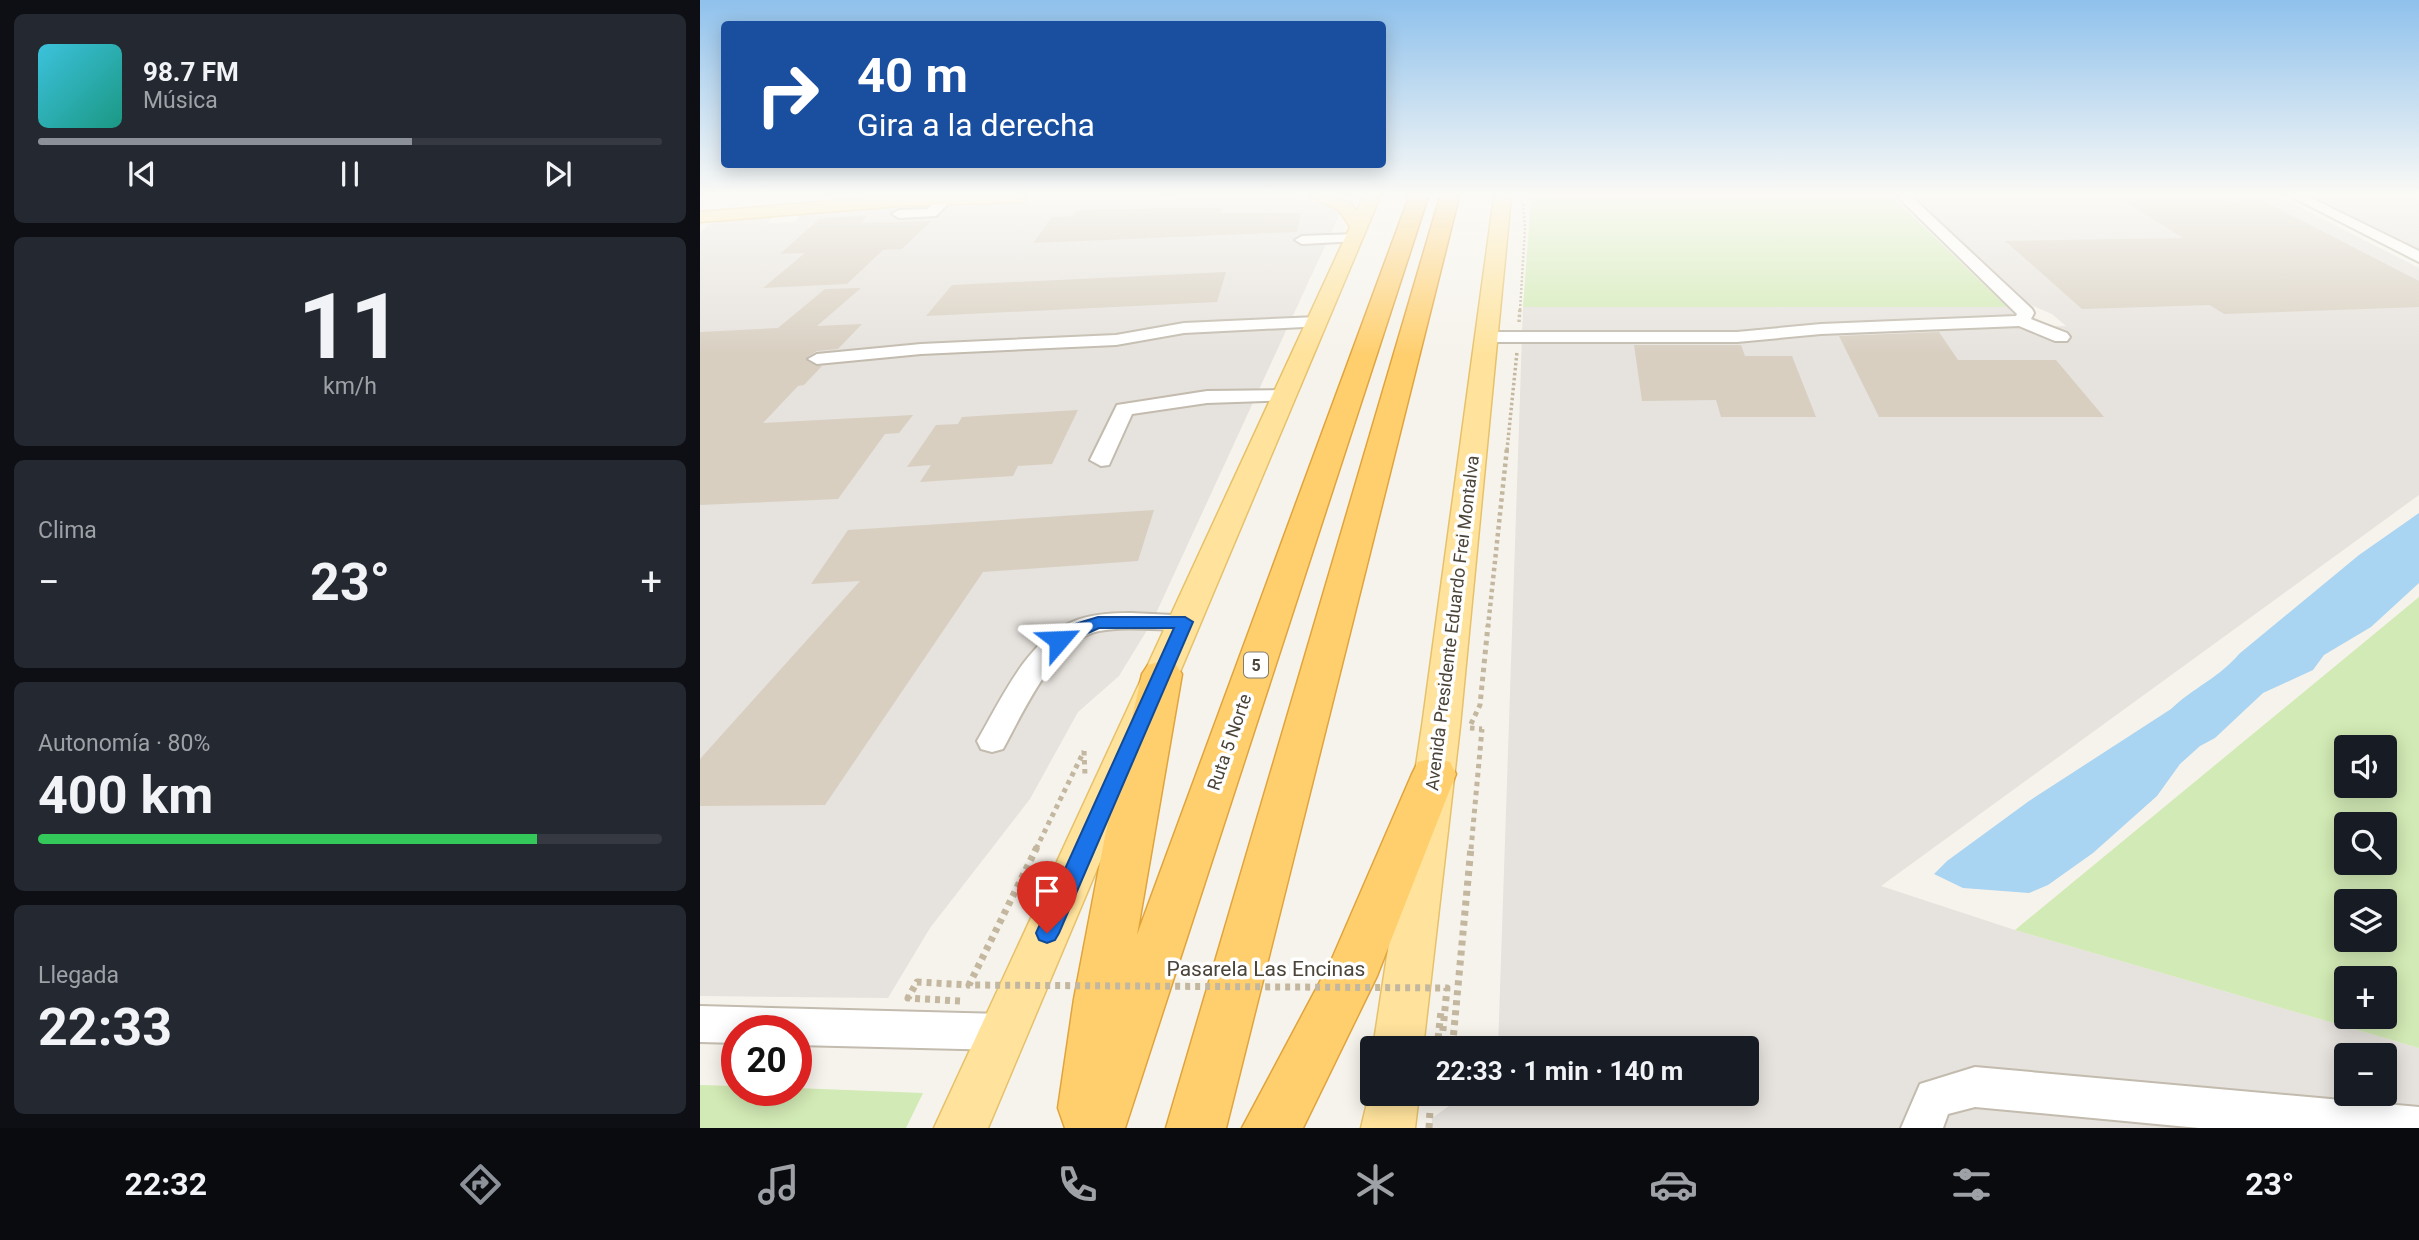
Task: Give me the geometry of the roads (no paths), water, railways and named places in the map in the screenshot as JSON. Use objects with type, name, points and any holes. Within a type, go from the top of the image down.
[{"type":"highway","name":"Ruta 5 Norte","points":[[1095,1128],[1416,250]]},
{"type":"highway","name":"Ruta 5 Norte","points":[[1196,1128],[1421,250]]},
{"type":"highway","points":[[1085,1128],[1104,974],[1132,816],[1162,674]]},
{"type":"highway","points":[[1272,1128],[1350,976],[1401,859],[1451,757]]},
{"type":"main road","points":[[961,1128],[1350,250]]},
{"type":"main road","name":"Avenida Presidente Eduardo Frei Montalva","points":[[1400,1036],[1451,757],[1502,337],[1503,250]]},
{"type":"main road","points":[[1388,1128],[1391,1106]]},
{"type":"street","points":[[1956,250],[2023,317],[2061,337]]},
{"type":"street","points":[[1502,337],[1737,337],[1821,329],[2023,317]]},
{"type":"street","points":[[817,359],[921,349],[1116,340],[1184,328],[1317,322]]},
{"type":"street","points":[[1184,382],[1188,385],[1288,388]]},
{"type":"street","points":[[1101,460],[1124,409],[1288,388]]},
{"type":"street","points":[[992,741],[1052,647],[1068,634],[1098,623],[1185,622]]},
{"type":"street","points":[[700,1024],[1003,1032]]},
{"type":"street","points":[[1922,1128],[1934,1098],[1975,1087],[2419,1128]]},
{"type":"water","points":[[2419,513],[2419,583],[2371,627],[2324,655],[2313,670],[2263,693],[2215,738],[2200,746],[2180,764],[2157,796],[2093,853],[2048,885],[2029,893],[1963,888],[1934,874],[1947,861],[2029,801],[2171,709],[2359,555]]}]
